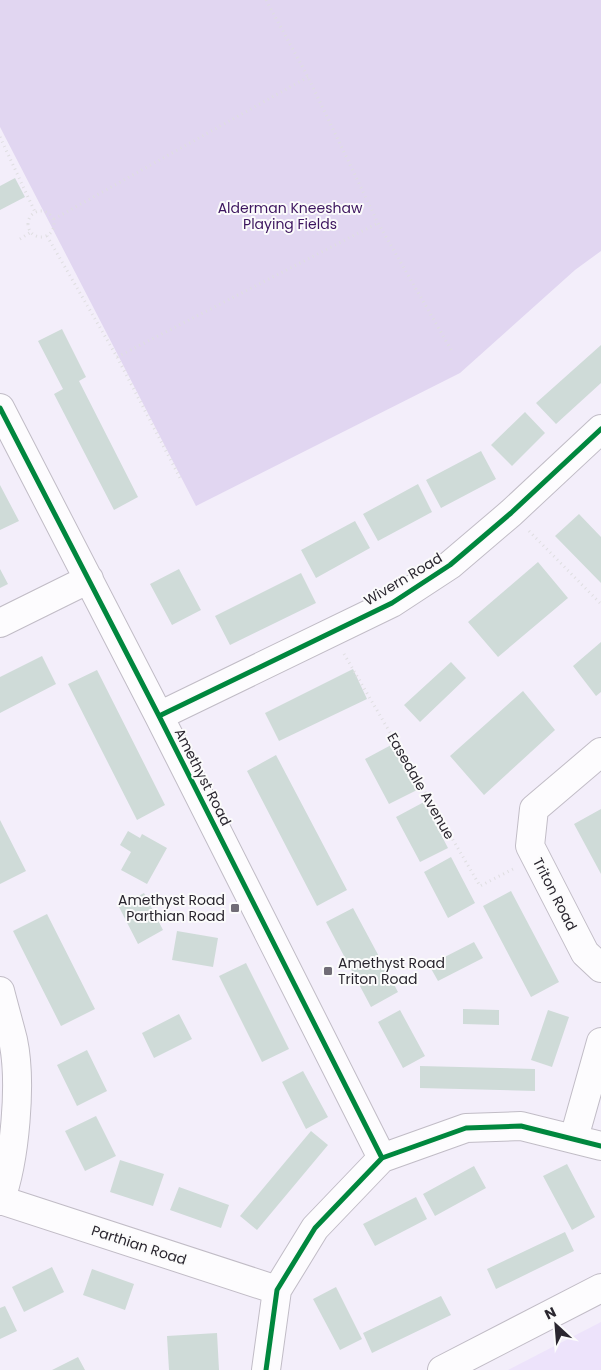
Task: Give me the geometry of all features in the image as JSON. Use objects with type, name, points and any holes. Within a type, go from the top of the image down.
[{"type":"street","name":"Amethyst Road","points":[[0,408],[160,716],[382,1158]]},
{"type":"street","name":"Wivern Road","points":[[160,716],[392,603],[450,565],[511,513],[601,430]]},
{"type":"street","points":[[0,623],[89,579]]},
{"type":"street","name":"Triton Road","points":[[601,752],[534,809],[530,846],[585,953],[601,968]]},
{"type":"street","name":"Parthian Road","points":[[0,991],[13,1041],[16,1097],[10,1167],[0,1200],[277,1290]]},
{"type":"street","points":[[574,1138],[601,1042]]},
{"type":"street","points":[[266,1370],[277,1290],[315,1228],[382,1158],[466,1128],[521,1126],[601,1146]]},
{"type":"street","points":[[442,1370],[601,1288]]},
{"type":"path","points":[[266,0],[308,77],[378,223],[453,353]]},
{"type":"path","points":[[54,219],[308,77]]},
{"type":"path","points":[[0,137],[35,212]]},
{"type":"path","points":[[35,212],[48,212],[54,219],[54,228],[48,236],[40,237],[31,232],[28,226],[29,219],[35,212]]},
{"type":"path","points":[[117,358],[378,223]]},
{"type":"path","points":[[20,239],[31,232]]},
{"type":"path","points":[[48,236],[117,358],[180,478]]},
{"type":"path","points":[[511,513],[601,604]]},
{"type":"shaded area","points":[[601,1322],[601,1370],[508,1370]]},
{"type":"green space","name":"Alderman Kneeshaw Playing Fields","points":[[0,0],[601,0],[601,251],[575,270],[460,373],[196,506],[0,127]]},
{"type":"building","points":[[15,178],[25,197],[0,210],[0,186]]},
{"type":"building","points":[[62,329],[86,377],[79,381],[138,497],[114,510],[54,394],[63,389],[38,341]]},
{"type":"building","points":[[601,345],[601,383],[556,424],[536,403]]},
{"type":"building","points":[[525,412],[545,433],[512,466],[491,445]]},
{"type":"building","points":[[481,451],[496,479],[441,508],[426,480]]},
{"type":"building","points":[[418,484],[432,512],[378,541],[363,514]]},
{"type":"building","points":[[0,485],[19,521],[0,530]]},
{"type":"building","points":[[579,514],[601,537],[601,583],[555,536]]},
{"type":"building","points":[[355,521],[370,548],[316,578],[301,550]]},
{"type":"building","points":[[538,562],[568,598],[498,657],[468,622]]},
{"type":"building","points":[[0,569],[8,584],[0,588]]},
{"type":"building","points":[[179,569],[201,610],[172,625],[150,584]]},
{"type":"building","points":[[301,573],[316,603],[230,645],[215,616]]},
{"type":"building","points":[[601,642],[601,692],[596,696],[573,666]]},
{"type":"building","points":[[42,656],[56,684],[0,713],[0,677]]},
{"type":"building","points":[[451,662],[466,678],[420,722],[404,705]]},
{"type":"building","points":[[353,669],[367,699],[279,741],[265,713]]},
{"type":"building","points":[[97,670],[165,805],[137,820],[68,684]]},
{"type":"building","points":[[523,691],[555,730],[484,795],[450,756]]},
{"type":"building","points":[[393,744],[417,790],[389,804],[365,759]]},
{"type":"building","points":[[276,755],[347,890],[317,906],[247,771]]},
{"type":"building","points":[[424,802],[448,848],[420,862],[396,817]]},
{"type":"building","points":[[601,809],[601,874],[574,824]]},
{"type":"building","points":[[0,820],[26,871],[0,884]]},
{"type":"building","points":[[128,831],[140,838],[142,834],[167,848],[147,884],[121,870],[131,852],[120,845]]},
{"type":"building","points":[[451,857],[475,903],[448,918],[424,872]]},
{"type":"building","points":[[511,891],[559,982],[531,997],[483,906]]},
{"type":"building","points":[[144,893],[163,930],[138,944],[119,907]]},
{"type":"building","points":[[353,908],[398,992],[371,1007],[326,922]]},
{"type":"building","points":[[47,914],[95,1009],[61,1026],[13,931]]},
{"type":"building","points":[[177,931],[218,938],[213,967],[172,960]]},
{"type":"building","points":[[474,942],[483,958],[438,981],[429,965]]},
{"type":"building","points":[[246,963],[289,1049],[262,1062],[219,976]]},
{"type":"building","points":[[463,1009],[499,1010],[499,1025],[463,1024]]},
{"type":"building","points":[[400,1010],[425,1056],[403,1068],[378,1022]]},
{"type":"building","points":[[548,1010],[569,1017],[552,1067],[531,1060]]},
{"type":"building","points":[[179,1014],[192,1039],[154,1058],[142,1033]]},
{"type":"building","points":[[87,1050],[107,1091],[77,1106],[57,1065]]},
{"type":"building","points":[[420,1066],[535,1069],[535,1091],[420,1088]]},
{"type":"building","points":[[303,1071],[328,1117],[306,1129],[282,1082]]},
{"type":"building","points":[[96,1116],[116,1156],[85,1171],[65,1131]]},
{"type":"building","points":[[311,1131],[328,1145],[257,1230],[240,1216]]},
{"type":"building","points":[[120,1160],[164,1174],[153,1206],[110,1192]]},
{"type":"building","points":[[567,1164],[595,1217],[572,1230],[543,1176]]},
{"type":"building","points":[[474,1166],[486,1188],[435,1216],[423,1194]]},
{"type":"building","points":[[179,1187],[229,1205],[221,1228],[170,1210]]},
{"type":"building","points":[[416,1197],[427,1219],[375,1246],[363,1224]]},
{"type":"building","points":[[565,1232],[574,1251],[496,1289],[487,1269]]},
{"type":"building","points":[[52,1267],[64,1292],[24,1312],[12,1287]]},
{"type":"building","points":[[92,1269],[134,1284],[125,1310],[83,1295]]},
{"type":"building","points":[[336,1287],[362,1339],[340,1350],[313,1299]]},
{"type":"building","points":[[441,1296],[451,1315],[372,1353],[363,1333]]},
{"type":"building","points":[[5,1306],[17,1331],[0,1339],[0,1308]]},
{"type":"building","points":[[217,1333],[219,1370],[169,1370],[167,1336]]},
{"type":"building","points":[[78,1357],[85,1370],[52,1370]]},
{"type":"cycle path","points":[[0,408],[159,716],[382,1158]]},
{"type":"cycle path","points":[[159,716],[392,603],[450,565],[511,513],[601,429]]},
{"type":"cycle path","points":[[266,1370],[277,1290],[315,1228],[382,1158],[466,1128],[521,1126],[601,1146]]},
{"type":"place","name":"Amethyst Road Parthian Road","points":[[235,908]]},
{"type":"place","name":"Amethyst Road Triton Road","points":[[328,971]]}]
